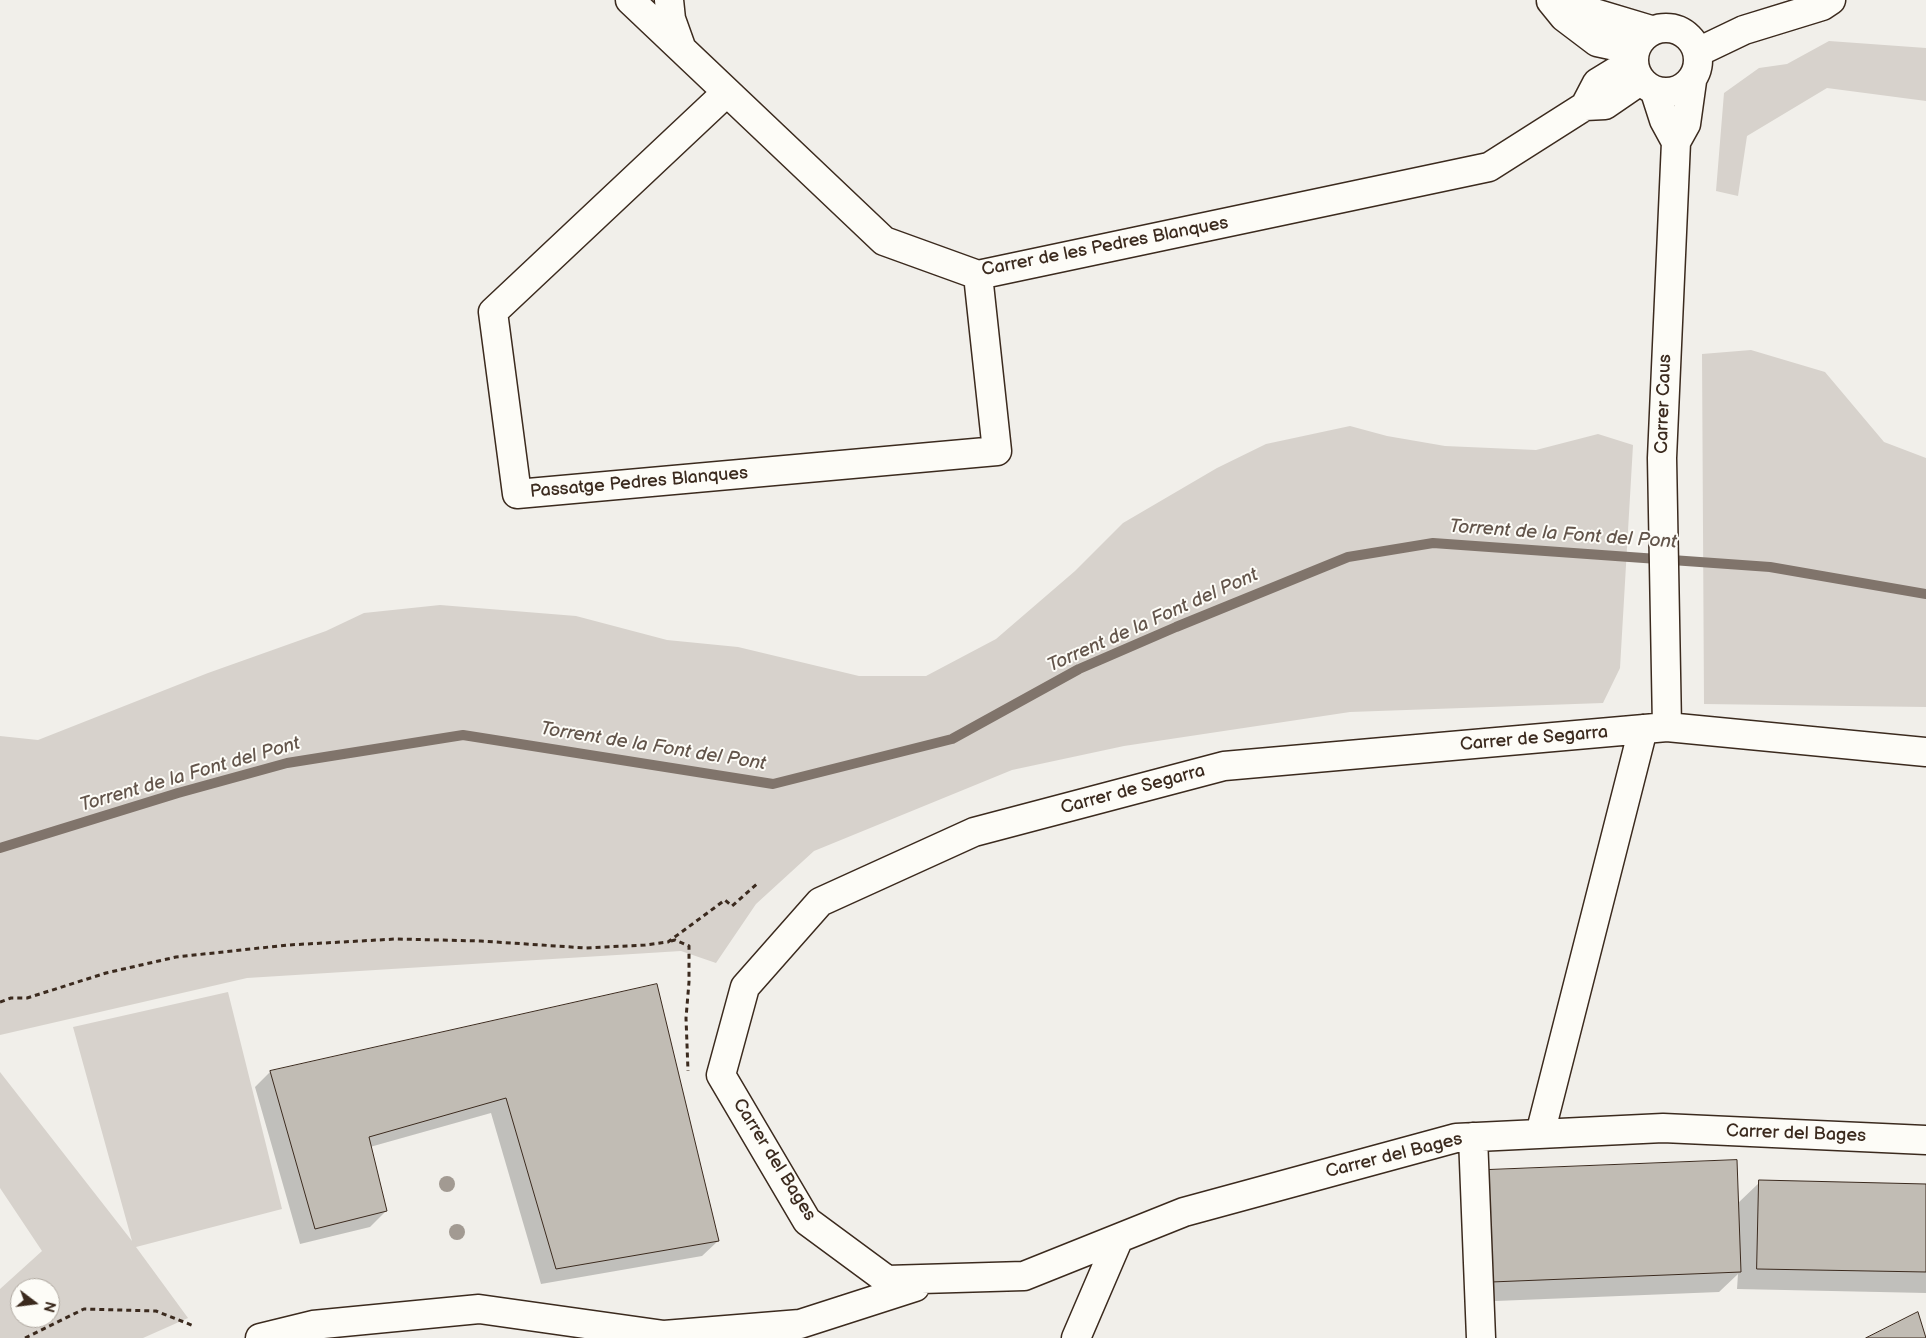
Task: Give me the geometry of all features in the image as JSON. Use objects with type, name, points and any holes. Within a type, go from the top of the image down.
[{"type":"street","name":"Carrer de les Pedres Blanques","points":[[630,0],[884,241],[978,274],[1489,167],[1585,106],[1605,105],[1643,63]]},
{"type":"street","name":"Carrer de les Pedres Blanques","points":[[668,0],[671,19],[682,50]]},
{"type":"street","points":[[1551,0],[1643,63],[1675,92],[1692,82],[1698,68],[1698,52],[1691,38],[1679,30],[1665,27],[1643,63]]},
{"type":"street","points":[[1698,52],[1744,30],[1822,6],[1831,0]]},
{"type":"street","points":[[1643,63],[1664,120],[1676,142]]},
{"type":"street","name":"Carrer Caus","points":[[1655,728],[1667,666],[1662,458],[1676,142],[1686,124],[1692,82]]},
{"type":"street","name":"Passatge Pedres Blanques","points":[[727,92],[494,312],[517,494],[997,451],[978,274]]},
{"type":"street","points":[[1540,1134],[1655,728]]},
{"type":"street","name":"Carrer de Segarra","points":[[722,1075],[745,988],[820,902],[974,832],[1224,766],[1655,728],[1926,752]]},
{"type":"street","name":"Carrer del Bages","points":[[722,1075],[807,1221],[887,1280],[1024,1276],[1184,1212],[1456,1138],[1663,1128],[1926,1140]]},
{"type":"street","points":[[1473,1137],[1481,1338]]},
{"type":"street","points":[[1076,1338],[1119,1238]]},
{"type":"street","name":"Carrer del Bages","points":[[260,1338],[313,1326],[479,1309],[664,1334],[800,1324],[939,1279]]},
{"type":"path","points":[[668,942],[725,900],[732,906],[758,883]]},
{"type":"path","points":[[0,1002],[11,998],[28,998],[106,973],[176,957],[288,945],[396,939],[481,941],[586,948],[675,940],[689,946],[686,1018],[688,1074]]},
{"type":"path","points":[[25,1338],[84,1309],[156,1311],[194,1326]]},
{"type":"shaded area","points":[[1829,41],[1926,48],[1926,101],[1827,88],[1747,136],[1738,196],[1716,191],[1724,93],[1759,68],[1787,64]]},
{"type":"shaded area","points":[[1751,350],[1825,372],[1884,442],[1926,458],[1926,707],[1704,704],[1702,354]]},
{"type":"shaded area","points":[[1350,426],[1387,436],[1445,446],[1536,450],[1598,434],[1633,445],[1620,668],[1603,703],[1350,712],[1124,746],[1012,770],[814,851],[756,904],[716,963],[681,951],[247,978],[0,1035],[0,736],[38,740],[208,673],[326,631],[364,613],[440,605],[576,616],[667,640],[738,647],[859,676],[926,676],[996,639],[1075,571],[1123,523],[1217,468],[1266,444]]},
{"type":"shaded area","points":[[228,992],[282,1209],[136,1247],[188,1318],[143,1338],[0,1338],[0,1289],[10,1280],[10,1328],[60,1328],[60,1278],[12,1278],[42,1251],[0,1188],[0,1072],[132,1241],[73,1027]]},
{"type":"building","points":[[657,984],[719,1241],[556,1269],[506,1098],[369,1137],[387,1211],[315,1229],[270,1071]]},
{"type":"building","points":[[1737,1160],[1741,1272],[1491,1282],[1487,1170]]},
{"type":"building","points":[[1759,1180],[1926,1184],[1926,1272],[1757,1269]]},
{"type":"building","points":[[1918,1312],[1926,1338],[1866,1338]]},
{"type":"waterway","name":"Torrent de la Font del Pont","points":[[0,848],[178,793],[287,763],[463,735],[773,784],[952,739],[1079,669],[1176,627],[1348,557],[1433,543],[1770,567],[1926,594]]}]
